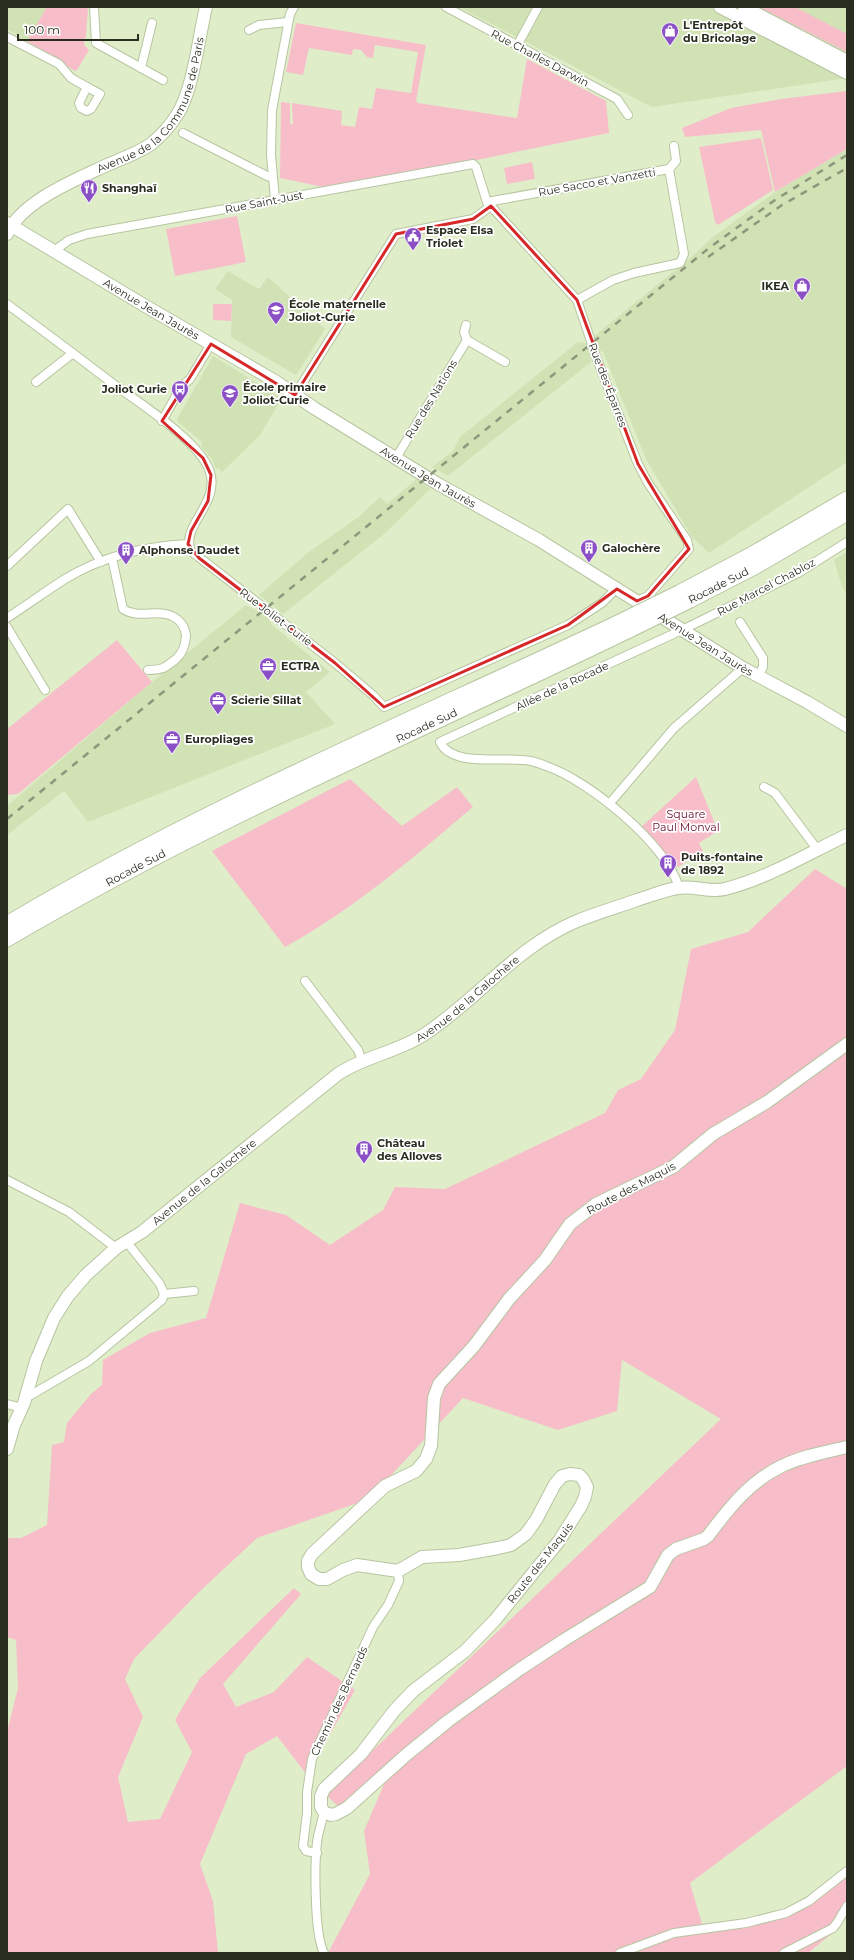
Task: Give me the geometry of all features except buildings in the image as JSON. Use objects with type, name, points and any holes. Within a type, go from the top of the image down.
[{"type":"highway","name":"Rocade Sud","points":[[684,597],[847,499]]},
{"type":"highway","name":"Rocade Sud","points":[[7,939],[99,887],[260,804],[684,597],[756,566],[847,513]]},
{"type":"highway","name":"Rocade Sud","points":[[7,924],[88,877],[213,812],[624,626]]},
{"type":"main road","name":"Avenue de la Commune de Paris","points":[[8,227],[29,206],[92,172],[131,155],[150,144],[163,132],[177,115],[184,102],[206,7]]},
{"type":"main road","points":[[720,7],[847,73]]},
{"type":"main road","points":[[744,7],[847,61]]},
{"type":"main road","name":"Avenue Jean Jaurès","points":[[8,227],[54,251],[211,344],[438,484],[510,523],[616,589],[684,629],[743,668],[807,702],[847,726]]},
{"type":"main road","name":"Avenue de la Galochère","points":[[7,1449],[22,1408],[40,1349],[54,1318],[75,1288],[116,1248],[142,1232],[202,1185],[338,1074],[362,1061],[399,1048],[424,1035],[464,1006],[521,954],[557,931],[609,910],[680,888],[711,891],[726,888],[775,870],[847,835]]},
{"type":"main road","name":"Route des Maquis","points":[[324,1812],[321,1807],[321,1801],[324,1789],[361,1754],[394,1711],[413,1691],[465,1651],[482,1635],[559,1542],[581,1506],[587,1487],[581,1477],[576,1474],[562,1476],[555,1484],[530,1530],[521,1539],[511,1545],[489,1551],[459,1555],[422,1557],[398,1571],[390,1572],[369,1566],[357,1565],[343,1570],[327,1579],[319,1579],[311,1574],[308,1567],[308,1561],[316,1550],[385,1486],[406,1477],[422,1465],[430,1452],[434,1398],[439,1384],[474,1346],[501,1308],[545,1260],[570,1224],[596,1204],[673,1167],[713,1134],[767,1102],[847,1044]]},
{"type":"main road","points":[[324,1812],[331,1815],[341,1812],[362,1796],[406,1755],[448,1721],[564,1640],[650,1588],[668,1555],[676,1549],[708,1536],[731,1505],[746,1490],[764,1476],[782,1465],[847,1447]]},
{"type":"street","points":[[94,7],[96,43],[163,80]]},
{"type":"street","points":[[275,199],[272,177],[271,126],[273,103],[288,22],[294,7]]},
{"type":"street","name":"Rue Charles Darwin","points":[[446,7],[617,99],[628,115]]},
{"type":"street","points":[[518,46],[538,7]]},
{"type":"street","points":[[250,30],[259,25],[288,22]]},
{"type":"street","points":[[142,68],[152,23]]},
{"type":"street","points":[[7,37],[59,64],[71,78],[87,87]]},
{"type":"street","points":[[183,133],[267,176],[272,177]]},
{"type":"street","points":[[669,169],[676,161],[674,146]]},
{"type":"street","name":"Rue Saint-Just","points":[[54,251],[69,240],[87,234],[225,210],[275,199],[466,164],[471,164],[476,167]]},
{"type":"street","name":"Rue des Éparres","points":[[476,167],[489,204],[577,300],[598,362],[638,464],[648,483],[687,540],[689,549],[648,596],[637,601]]},
{"type":"street","name":"Rue Sacco et Vanzetti","points":[[489,204],[669,169],[684,254],[683,259],[680,263],[634,273],[613,280],[577,300]]},
{"type":"street","points":[[295,395],[396,234],[473,219],[489,204]]},
{"type":"street","points":[[7,304],[187,441],[203,458],[211,475],[212,485],[208,500],[191,532],[188,544],[146,548],[101,562],[66,578],[7,618]]},
{"type":"street","points":[[466,325],[464,332],[467,340],[505,362]]},
{"type":"street","name":"Rue des Nations","points":[[396,458],[467,340]]},
{"type":"street","points":[[162,421],[181,387],[190,379],[211,344]]},
{"type":"street","points":[[36,382],[73,353]]},
{"type":"street","points":[[7,566],[68,509],[101,562]]},
{"type":"street","name":"Rue Marcel Chabloz","points":[[684,629],[798,573],[847,542]]},
{"type":"street","name":"Rue Joliot-Curie","points":[[188,544],[191,551],[199,558],[335,663],[374,696],[384,707],[568,625],[602,603],[616,589]]},
{"type":"street","points":[[112,558],[123,609],[128,612],[163,613],[170,615],[182,625],[186,634],[183,651],[179,656],[162,670],[148,670]]},
{"type":"street","points":[[740,622],[763,658],[763,667],[758,676]]},
{"type":"street","points":[[7,627],[46,690]]},
{"type":"street","name":"Allée de la Rocade","points":[[610,803],[583,784],[547,766],[524,760],[469,758],[448,752],[440,742],[684,629]]},
{"type":"street","points":[[680,888],[674,874],[662,855],[610,803],[674,728],[743,668]]},
{"type":"street","points":[[764,787],[775,793],[817,849]]},
{"type":"street","points":[[305,981],[358,1050],[362,1061]]},
{"type":"street","points":[[7,1180],[69,1212],[116,1248]]},
{"type":"street","points":[[26,1395],[31,1395],[90,1361],[162,1300],[164,1294],[160,1284],[126,1241]]},
{"type":"street","points":[[164,1294],[194,1291]]},
{"type":"street","points":[[7,1404],[22,1408]]},
{"type":"street","name":"Chemin des Bernards","points":[[317,1853],[306,1851],[303,1846],[307,1813],[307,1792],[312,1759],[373,1627],[388,1605],[399,1581],[398,1571]]},
{"type":"street","points":[[324,1812],[318,1836],[317,1853],[318,1934],[324,1953]]},
{"type":"street","points":[[620,1953],[674,1933],[746,1923],[786,1914],[809,1901],[847,1871]]},
{"type":"street","points":[[784,1953],[833,1928],[847,1906]]},
{"type":"highlighted area","points":[[491,206],[577,300],[638,464],[689,549],[648,596],[637,601],[617,589],[568,625],[384,707],[335,663],[199,558],[188,544],[191,531],[208,501],[211,475],[203,458],[162,421],[211,344],[295,395],[396,234],[473,219]]},
{"type":"shaded area","points":[[7,7],[47,7],[27,41],[7,29]]},
{"type":"shaded area","points":[[459,7],[847,7],[847,78],[652,107]]},
{"type":"shaded area","points":[[847,149],[847,462],[709,553],[692,537],[646,459],[603,352],[596,349],[593,337],[688,260],[713,237],[775,192]]},
{"type":"shaded area","name":"École maternelle Joliot-Curie","points":[[228,271],[259,289],[268,277],[325,329],[296,375],[231,337],[232,300],[215,289]]},
{"type":"shaded area","points":[[578,342],[586,343],[590,353],[591,362],[448,476],[432,467],[453,451],[460,437]]},
{"type":"shaded area","name":"École primaire Joliot-Curie","points":[[213,356],[282,398],[260,435],[222,472],[218,468],[216,469],[212,459],[201,446],[202,442],[178,422],[177,419]]},
{"type":"shaded area","points":[[417,479],[430,489],[384,534],[283,614],[259,595],[309,552],[360,516],[380,497],[387,504]]},
{"type":"shaded area","points":[[847,552],[847,593],[842,587],[834,560]]},
{"type":"shaded area","points":[[246,605],[267,616],[272,625],[330,672],[306,692],[335,724],[88,822],[64,791],[7,835],[7,806],[152,682]]},
{"type":"green space","points":[[47,7],[85,7],[88,9],[86,36],[84,42],[85,46],[89,50],[75,71],[27,41]]},
{"type":"green space","points":[[759,7],[795,7],[847,34],[847,52]]},
{"type":"green space","points":[[296,23],[426,45],[416,101],[418,103],[517,118],[527,59],[606,101],[609,133],[437,168],[328,188],[280,178],[281,102],[290,103],[290,124],[293,124],[292,103],[342,111],[341,125],[355,127],[359,107],[372,109],[376,88],[411,93],[418,52],[375,45],[373,58],[367,57],[361,50],[353,49],[352,55],[309,48],[303,75],[286,72]]},
{"type":"green space","points":[[847,91],[847,149],[775,192],[761,130],[685,137],[682,128],[731,108],[781,99]]},
{"type":"green space","points":[[761,138],[773,190],[718,225],[715,222],[699,147]]},
{"type":"green space","points":[[532,162],[535,179],[507,184],[504,168]]},
{"type":"green space","points":[[237,216],[246,262],[175,276],[166,229]]},
{"type":"green space","points":[[213,304],[232,304],[231,321],[213,320]]},
{"type":"green space","points":[[117,640],[152,682],[18,794],[7,795],[7,729]]},
{"type":"green space","name":"Square Paul Monval","points":[[696,777],[718,831],[699,843],[703,851],[678,867],[641,827]]},
{"type":"green space","points":[[350,779],[402,826],[457,787],[473,807],[382,882],[335,916],[285,947],[212,851]]},
{"type":"green space","points":[[815,869],[847,889],[847,1766],[690,1883],[702,1924],[764,1916],[789,1911],[847,1871],[847,1916],[840,1927],[808,1953],[328,1953],[370,1874],[364,1831],[390,1770],[340,1808],[326,1795],[721,1419],[622,1360],[617,1411],[558,1430],[463,1398],[369,1499],[257,1538],[198,1593],[134,1659],[125,1679],[143,1717],[118,1777],[128,1822],[160,1819],[192,1752],[175,1720],[200,1678],[294,1588],[301,1594],[223,1684],[236,1707],[274,1692],[307,1657],[355,1690],[307,1775],[277,1736],[246,1754],[200,1864],[213,1901],[218,1953],[7,1953],[7,1732],[18,1688],[16,1640],[7,1637],[7,1538],[21,1538],[47,1525],[52,1445],[64,1442],[67,1423],[91,1394],[102,1385],[103,1360],[150,1333],[206,1318],[240,1203],[286,1215],[330,1245],[383,1210],[395,1187],[445,1189],[605,1113],[618,1090],[641,1079],[675,1030],[691,949],[748,932]]},
{"type":"railway","points":[[7,819],[709,248],[775,200],[847,155]]},
{"type":"railway","points":[[708,257],[782,205],[847,168]]},
{"type":"place","name":"L'Entrepôt du Bricolage","points":[[670,46]]},
{"type":"place","name":"Shanghaï","points":[[89,203]]},
{"type":"place","name":"Espace Elsa Triolet","points":[[413,251]]},
{"type":"place","name":"IKEA","points":[[802,301]]},
{"type":"place","name":"École maternelle Joliot-Curie","points":[[276,325]]},
{"type":"place","name":"Joliot Curie","points":[[180,404]]},
{"type":"place","name":"École primaire Joliot-Curie","points":[[230,408]]},
{"type":"place","name":"Galochère","points":[[589,563]]},
{"type":"place","name":"Alphonse Daudet","points":[[126,565]]},
{"type":"place","name":"ECTRA","points":[[268,681]]},
{"type":"place","name":"Scierie Sillat","points":[[218,715]]},
{"type":"place","name":"Europliages","points":[[172,754]]},
{"type":"place","name":"Puits-fontaine de 1892","points":[[668,878]]},
{"type":"place","name":"Château des Alloves","points":[[364,1164]]}]
